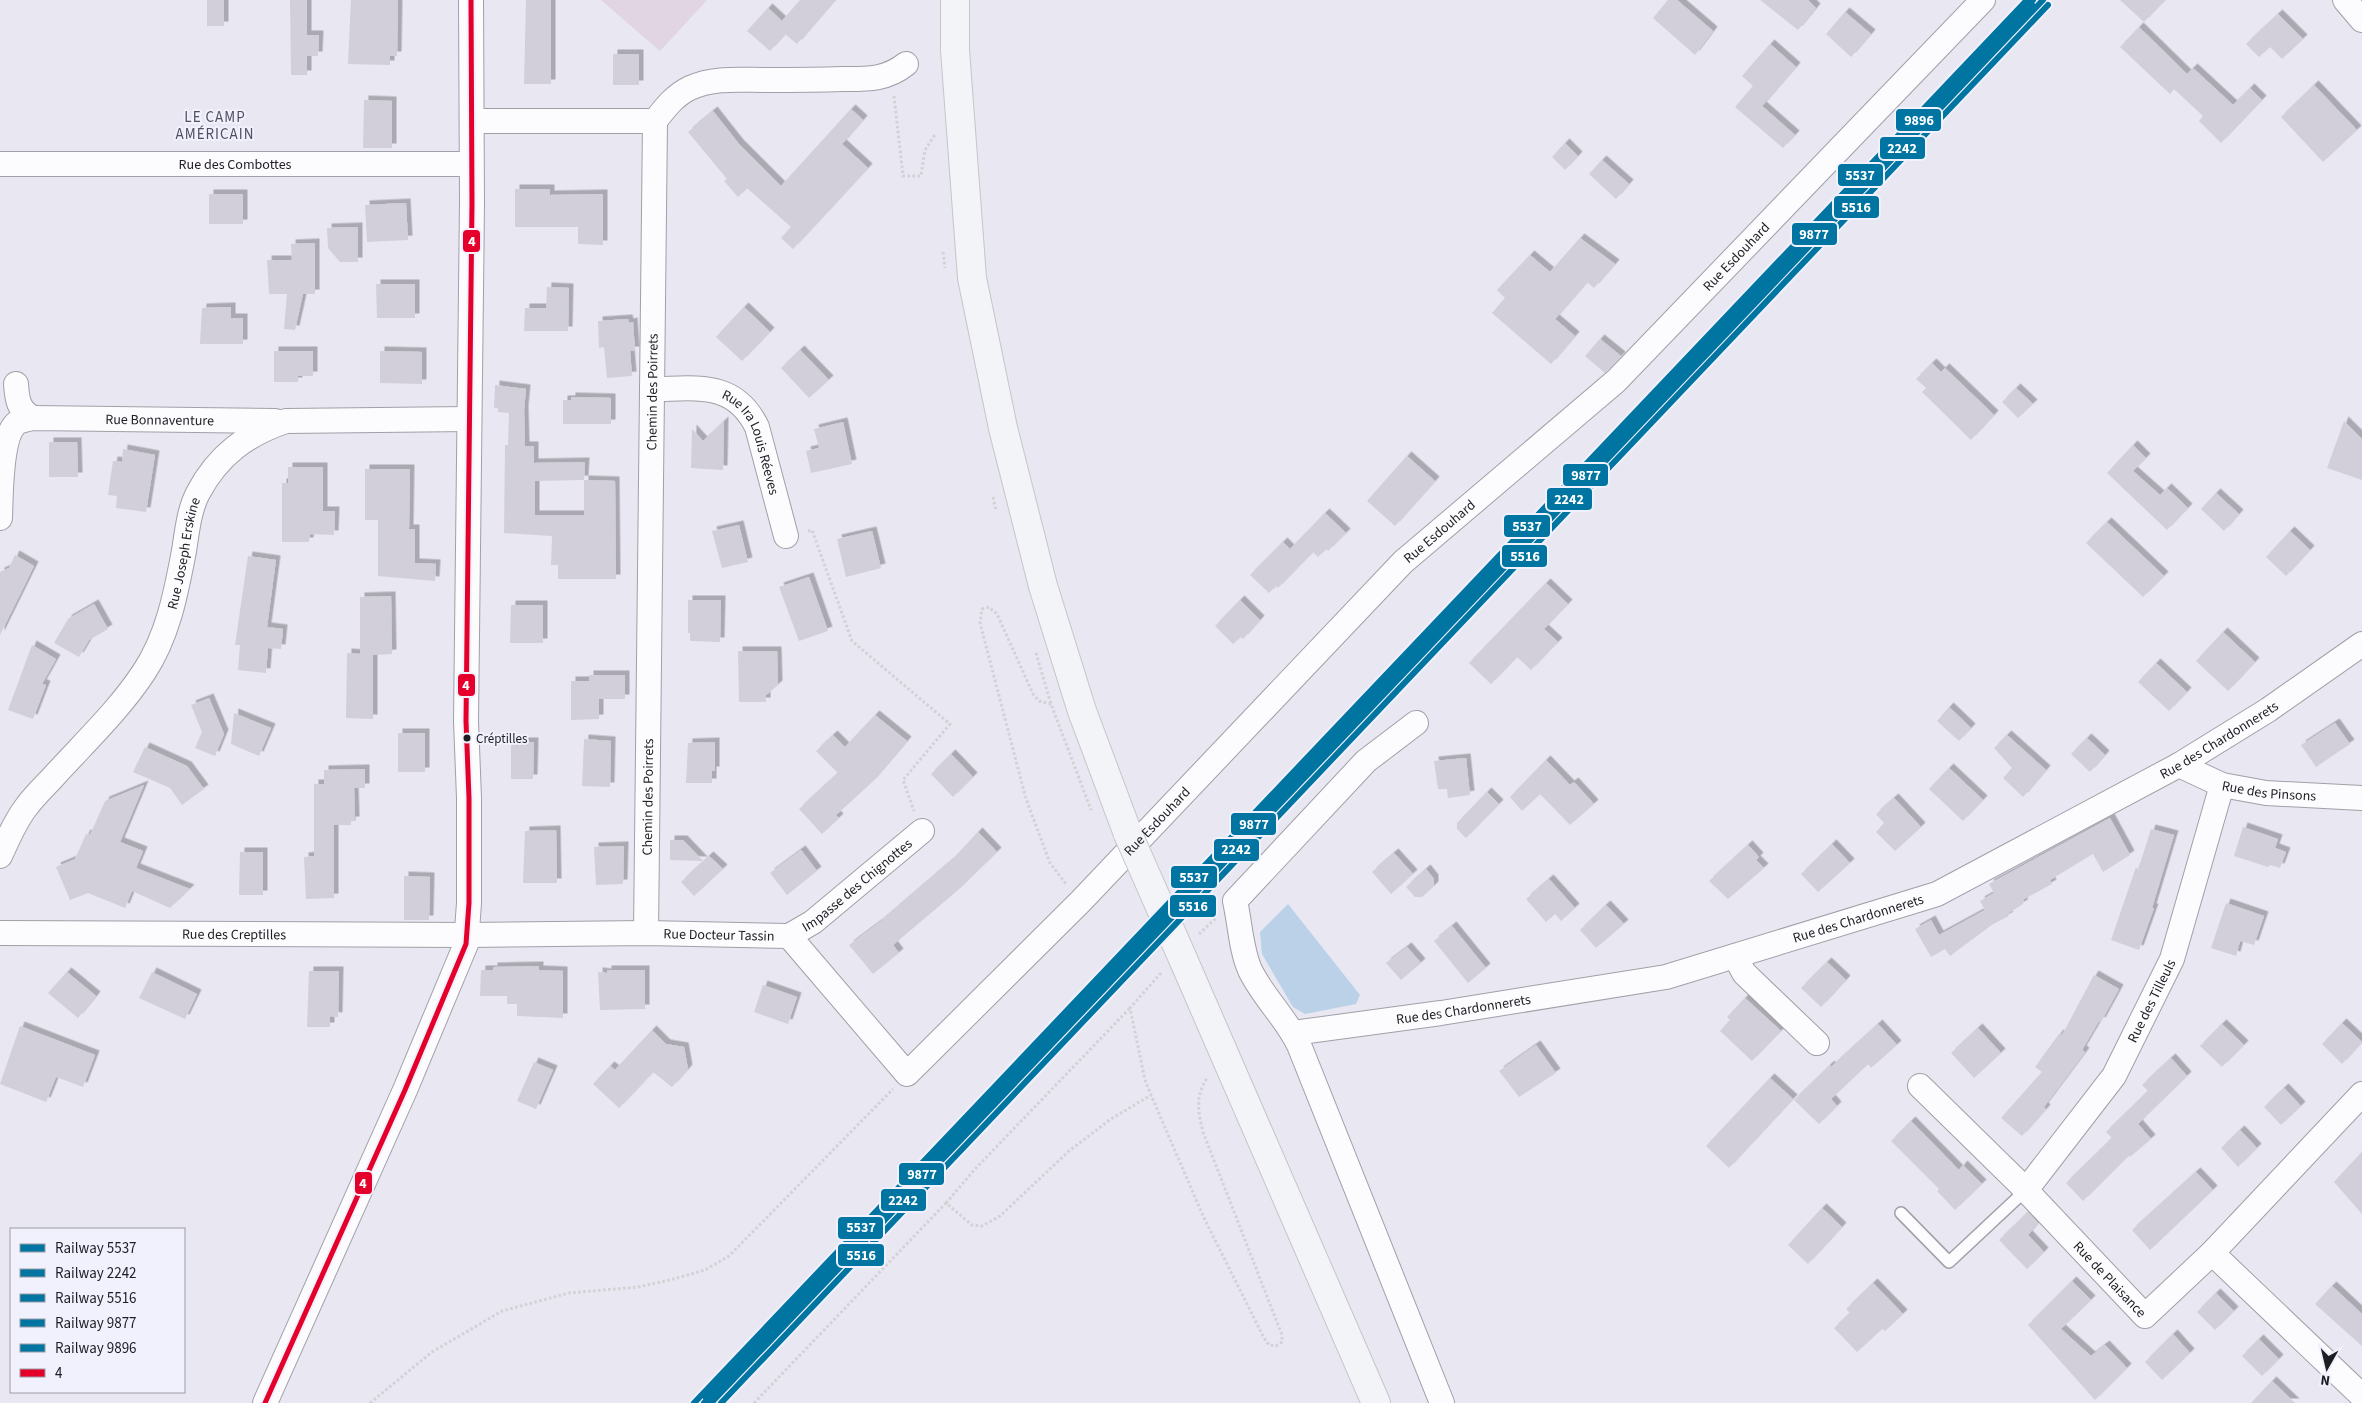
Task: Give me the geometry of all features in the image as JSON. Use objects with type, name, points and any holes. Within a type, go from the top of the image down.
[{"type":"main road","points":[[955,0],[955,50],[972,278],[1003,428],[1043,586],[1080,702],[1128,834],[1376,1403]]},
{"type":"street","points":[[265,1403],[405,1090],[466,944],[469,798],[466,721],[472,122],[471,0]]},
{"type":"street","name":"Rue Esdouhard","points":[[907,1074],[1081,901],[1403,562],[1616,381],[1982,0]]},
{"type":"street","points":[[2345,0],[2362,20]]},
{"type":"street","points":[[472,122],[654,121],[668,104],[679,95],[691,88],[716,80],[850,79],[900,69]]},
{"type":"street","name":"Chemin des Poirrets","points":[[646,933],[652,389],[652,162],[654,121]]},
{"type":"street","name":"Rue des Combottes","points":[[0,164],[471,164]]},
{"type":"street","points":[[16,384],[18,402],[24,412],[33,418]]},
{"type":"street","name":"Rue Ira Louis Réeves","points":[[652,389],[708,388],[726,393],[745,407],[757,427],[786,536]]},
{"type":"street","name":"Rue Bonnaventure","points":[[0,518],[0,463],[3,441],[16,423],[33,418],[286,421]]},
{"type":"street","name":"Rue Joseph Erskine","points":[[0,856],[11,831],[27,806],[117,707],[144,672],[166,629],[178,585],[189,520],[197,494],[207,478],[238,443],[260,430],[286,421],[469,419]]},
{"type":"street","name":"Rue des Chardonnerets","points":[[1293,1033],[1441,1013],[1666,977],[1937,894],[2179,766],[2268,710],[2362,644]]},
{"type":"street","points":[[1416,723],[1366,761],[1235,901],[1249,968],[1266,999],[1293,1033],[1442,1403]]},
{"type":"street","name":"Rue des Pinsons","points":[[2179,766],[2222,785],[2266,793],[2362,798]]},
{"type":"street","name":"Rue des Tilleuls","points":[[2026,1190],[2114,1076],[2172,959],[2222,785]]},
{"type":"street","name":"Impasse des Chignottes","points":[[789,936],[813,922],[922,831]]},
{"type":"street","name":"Rue des Creptilles","points":[[0,932],[467,935]]},
{"type":"street","name":"Rue Docteur Tassin","points":[[467,935],[646,933],[789,936],[907,1074]]},
{"type":"street","points":[[1735,956],[1744,973],[1817,1043]]},
{"type":"street","name":"Rue de Plaisance","points":[[1920,1086],[2026,1190],[2145,1316],[2212,1253],[2358,1105]]},
{"type":"street","points":[[2212,1253],[2362,1396]]},
{"type":"lane","points":[[1901,1213],[1949,1262],[2026,1190]]},
{"type":"path","points":[[900,69],[894,104],[903,176],[921,176],[925,150],[936,132]]},
{"type":"path","points":[[786,536],[812,530],[852,641],[950,724],[903,780],[922,831]]},
{"type":"path","points":[[1051,704],[1039,701],[1033,694],[996,614],[989,607],[982,609],[980,623],[1026,799],[1050,863],[1081,901]]},
{"type":"path","points":[[754,1403],[946,1203],[976,1168],[1235,901]]},
{"type":"path","points":[[1130,1008],[1145,1080],[1204,1218],[1264,1338],[1269,1345],[1276,1346],[1282,1342],[1282,1335],[1203,1132],[1197,1109],[1198,1098],[1207,1078]]},
{"type":"path","points":[[370,1403],[432,1352],[502,1311],[569,1294],[638,1287],[670,1280],[704,1270],[729,1256],[907,1074]]},
{"type":"path","points":[[946,1203],[972,1225],[982,1226],[1000,1216],[1068,1151],[1111,1119],[1151,1095]]},
{"type":"shaded area","points":[[601,0],[707,0],[660,51]]},
{"type":"water","points":[[1288,904],[1360,995],[1356,1004],[1305,1014],[1293,1007],[1262,954],[1260,932]]},
{"type":"building","points":[[207,0],[224,0],[224,26],[207,26]]},
{"type":"building","points":[[290,0],[307,0],[307,35],[319,35],[318,56],[307,56],[307,75],[291,75]]},
{"type":"building","points":[[351,0],[398,0],[397,56],[390,56],[390,65],[348,64]]},
{"type":"building","points":[[526,0],[551,0],[551,84],[524,84]]},
{"type":"building","points":[[800,0],[835,0],[797,44],[785,34],[770,51],[747,31],[768,8],[782,21]]},
{"type":"building","points":[[1668,0],[1677,0],[1713,31],[1695,55],[1653,18]]},
{"type":"building","points":[[1760,0],[1808,0],[1816,8],[1798,30]]},
{"type":"building","points":[[2120,0],[2165,0],[2144,22]]},
{"type":"building","points":[[1845,12],[1871,34],[1851,57],[1826,34]]},
{"type":"building","points":[[2278,14],[2303,39],[2282,59],[2270,47],[2259,57],[2246,44]]},
{"type":"building","points":[[2139,27],[2187,74],[2193,68],[2233,105],[2250,88],[2262,100],[2221,143],[2199,121],[2203,116],[2174,89],[2170,94],[2120,47]]},
{"type":"building","points":[[1770,44],[1796,67],[1762,106],[1795,135],[1783,148],[1735,107],[1753,86],[1742,76]]},
{"type":"building","points":[[613,54],[639,54],[639,85],[613,85]]},
{"type":"building","points":[[2314,85],[2357,130],[2323,162],[2281,117]]},
{"type":"building","points":[[364,100],[392,101],[392,148],[363,148]]},
{"type":"building","points":[[851,109],[863,120],[842,144],[868,168],[793,249],[781,238],[791,227],[747,188],[738,197],[724,181],[727,179],[688,132],[713,111],[739,144],[781,186]]},
{"type":"building","points":[[1565,143],[1578,156],[1565,170],[1552,157]]},
{"type":"building","points":[[1602,160],[1629,184],[1616,199],[1589,174]]},
{"type":"building","points":[[515,189],[550,189],[550,195],[603,194],[603,245],[578,244],[578,227],[515,227]]},
{"type":"building","points":[[209,194],[243,194],[243,224],[209,224]]},
{"type":"building","points":[[406,203],[408,240],[367,242],[365,205]]},
{"type":"building","points":[[358,227],[358,262],[340,262],[328,248],[327,228]]},
{"type":"building","points":[[1580,238],[1615,264],[1594,288],[1587,282],[1555,319],[1575,336],[1551,364],[1492,313],[1505,298],[1497,290],[1530,255],[1550,272]]},
{"type":"building","points":[[315,243],[315,294],[303,294],[295,330],[284,329],[287,294],[269,294],[267,260],[292,260],[291,244]]},
{"type":"building","points":[[376,284],[415,284],[415,318],[377,318]]},
{"type":"building","points":[[547,287],[569,288],[568,331],[524,331],[525,308],[546,308]]},
{"type":"building","points":[[231,307],[231,318],[243,318],[243,344],[200,344],[202,308]]},
{"type":"building","points":[[744,307],[770,332],[742,361],[716,337]]},
{"type":"building","points":[[628,319],[629,323],[633,322],[635,351],[630,351],[632,376],[607,378],[604,347],[599,348],[598,321]]},
{"type":"building","points":[[1600,339],[1621,356],[1605,373],[1585,356]]},
{"type":"building","points":[[800,350],[829,380],[809,398],[781,368]]},
{"type":"building","points":[[274,351],[313,351],[313,376],[298,376],[298,382],[274,382]]},
{"type":"building","points":[[380,351],[422,352],[422,384],[380,383]]},
{"type":"building","points":[[1932,363],[1941,372],[1945,368],[1994,415],[1971,440],[1922,392],[1926,388],[1916,379]]},
{"type":"building","points":[[495,385],[526,389],[524,410],[525,446],[534,446],[534,463],[585,462],[584,480],[615,481],[616,579],[558,579],[558,565],[551,565],[552,536],[504,533],[505,445],[508,445],[509,413],[498,412],[498,408],[494,408]],"holes":[[[584,480],[584,515],[535,515],[535,481]]]},
{"type":"building","points":[[2016,388],[2033,404],[2018,418],[2002,402]]},
{"type":"building","points":[[571,397],[611,398],[611,424],[563,424],[563,400],[571,400]]},
{"type":"building","points":[[724,421],[723,470],[691,468],[692,429],[703,441]]},
{"type":"building","points":[[2344,421],[2362,439],[2362,480],[2327,468]]},
{"type":"building","points":[[843,422],[852,464],[811,473],[806,451],[819,448],[814,429]]},
{"type":"building","points":[[49,442],[77,442],[78,477],[49,477]]},
{"type":"building","points":[[2133,445],[2146,458],[2133,471],[2160,495],[2167,488],[2188,508],[2167,530],[2107,473]]},
{"type":"building","points":[[123,449],[155,455],[146,512],[116,508],[117,496],[108,495],[113,461],[122,462]]},
{"type":"building","points":[[1407,456],[1435,481],[1395,526],[1367,501]]},
{"type":"building","points":[[288,467],[323,467],[323,511],[335,511],[334,535],[310,534],[309,542],[282,542],[282,483],[288,483]]},
{"type":"building","points":[[365,469],[410,469],[409,529],[415,529],[415,563],[436,564],[435,581],[378,576],[378,520],[365,520]]},
{"type":"building","points":[[2216,493],[2239,514],[2224,531],[2201,509]]},
{"type":"building","points":[[1325,513],[1346,533],[1328,551],[1326,549],[1318,557],[1313,552],[1278,588],[1276,586],[1269,593],[1250,575],[1283,542],[1290,549]]},
{"type":"building","points":[[2107,522],[2164,576],[2143,597],[2086,543]]},
{"type":"building","points":[[739,525],[748,562],[722,568],[712,531]]},
{"type":"building","points":[[872,531],[881,568],[846,577],[837,539]]},
{"type":"building","points":[[2290,531],[2310,550],[2286,576],[2266,557]]},
{"type":"building","points":[[15,555],[34,566],[0,635],[0,572],[9,568]]},
{"type":"building","points":[[248,556],[276,560],[267,627],[283,629],[281,649],[268,648],[266,673],[238,670],[240,645],[235,645]]},
{"type":"building","points":[[809,577],[828,631],[799,641],[779,587]]},
{"type":"building","points":[[1546,583],[1568,604],[1544,629],[1558,642],[1531,670],[1517,657],[1491,684],[1469,663]]},
{"type":"building","points":[[391,596],[392,654],[373,655],[373,719],[346,718],[347,653],[360,654],[360,597]]},
{"type":"building","points":[[688,600],[721,600],[720,642],[690,641],[690,633],[688,633]]},
{"type":"building","points":[[1240,600],[1260,620],[1243,639],[1241,637],[1233,644],[1215,626]]},
{"type":"building","points":[[94,604],[108,629],[89,640],[79,657],[54,643],[68,619]]},
{"type":"building","points":[[511,605],[543,605],[543,643],[510,643]]},
{"type":"building","points":[[2223,632],[2255,662],[2228,691],[2196,661]]},
{"type":"building","points":[[32,645],[56,659],[42,684],[46,685],[33,719],[8,710]]},
{"type":"building","points":[[738,651],[777,651],[778,685],[766,695],[766,702],[739,702]]},
{"type":"building","points":[[2156,663],[2187,692],[2169,711],[2138,682]]},
{"type":"building","points":[[589,675],[625,675],[625,699],[599,699],[599,719],[571,720],[571,681],[589,681]]},
{"type":"building","points":[[209,698],[224,734],[215,756],[195,748],[202,732],[191,705]]},
{"type":"building","points":[[1949,707],[1971,728],[1959,741],[1937,721]]},
{"type":"building","points":[[234,713],[271,728],[259,756],[231,744]]},
{"type":"building","points":[[875,715],[907,741],[872,782],[836,815],[839,818],[822,834],[799,809],[838,773],[816,751],[833,735],[845,747]]},
{"type":"building","points":[[2335,723],[2350,744],[2316,767],[2301,745]]},
{"type":"building","points":[[398,733],[425,733],[425,772],[398,772]]},
{"type":"building","points":[[2007,735],[2046,770],[2023,797],[2003,778],[2012,768],[1994,748]]},
{"type":"building","points":[[2087,738],[2105,755],[2090,772],[2071,754]]},
{"type":"building","points":[[584,739],[611,741],[610,787],[582,786]]},
{"type":"building","points":[[511,742],[534,742],[533,779],[511,779]]},
{"type":"building","points":[[715,742],[715,771],[712,771],[712,783],[686,783],[688,743]]},
{"type":"building","points":[[145,747],[187,766],[204,789],[182,805],[170,788],[133,772]]},
{"type":"building","points":[[951,754],[973,777],[953,797],[931,774]]},
{"type":"building","points":[[1466,758],[1470,795],[1448,798],[1447,789],[1438,789],[1434,761]]},
{"type":"building","points":[[1546,760],[1570,785],[1574,782],[1594,804],[1570,825],[1540,794],[1522,811],[1510,797]]},
{"type":"building","points":[[1949,768],[1983,800],[1963,821],[1929,789]]},
{"type":"building","points":[[365,769],[365,788],[354,788],[355,821],[351,821],[351,825],[334,825],[334,898],[306,899],[304,857],[314,856],[314,784],[324,784],[324,770]]},
{"type":"building","points":[[144,785],[120,842],[143,851],[136,868],[190,889],[170,908],[132,891],[125,908],[88,893],[70,900],[56,867],[75,859],[86,834],[90,835],[105,801]]},
{"type":"building","points":[[1487,792],[1499,804],[1466,838],[1457,829],[1457,823]]},
{"type":"building","points":[[1894,798],[1921,827],[1895,851],[1876,832],[1884,823],[1876,814]]},
{"type":"building","points":[[2110,818],[2130,855],[2103,872],[2093,854],[2050,880],[2052,884],[2024,899],[2023,904],[2007,914],[2009,916],[1993,924],[1950,956],[1945,949],[1931,957],[1915,929],[1931,920],[1939,935],[1985,910],[1980,901],[1994,893],[1989,884]]},
{"type":"building","points":[[2243,827],[2278,839],[2275,848],[2286,852],[2280,868],[2270,865],[2268,867],[2234,856]]},
{"type":"building","points":[[2151,829],[2174,835],[2152,908],[2154,908],[2139,950],[2111,940],[2136,867],[2138,870]]},
{"type":"building","points":[[556,830],[557,883],[523,883],[525,831]]},
{"type":"building","points":[[978,832],[997,852],[958,890],[893,945],[899,953],[873,974],[849,945],[880,922],[952,860]]},
{"type":"building","points":[[670,840],[683,840],[703,861],[670,860]]},
{"type":"building","points":[[1832,844],[1850,863],[1818,892],[1801,874]]},
{"type":"building","points":[[1748,845],[1759,857],[1756,860],[1764,868],[1728,899],[1709,881]]},
{"type":"building","points":[[624,846],[623,884],[596,885],[594,847]]},
{"type":"building","points":[[801,850],[817,871],[787,895],[770,873]]},
{"type":"building","points":[[240,852],[263,852],[263,895],[239,895]]},
{"type":"building","points":[[1394,853],[1413,874],[1391,894],[1372,872]]},
{"type":"building","points":[[709,856],[723,869],[694,896],[681,882]]},
{"type":"building","points":[[1426,869],[1434,879],[1434,886],[1422,897],[1415,897],[1406,887]]},
{"type":"building","points":[[404,876],[430,877],[429,920],[404,920]]},
{"type":"building","points":[[1549,879],[1575,908],[1561,921],[1555,914],[1546,922],[1526,899]]},
{"type":"building","points":[[2226,903],[2264,916],[2254,945],[2240,941],[2236,956],[2211,948]]},
{"type":"building","points":[[1606,905],[1624,924],[1596,948],[1580,930]]},
{"type":"building","points":[[1452,926],[1486,968],[1468,983],[1434,941]]},
{"type":"building","points":[[1407,947],[1421,963],[1401,980],[1386,963]]},
{"type":"building","points":[[1827,962],[1846,980],[1821,1007],[1801,988]]},
{"type":"building","points":[[539,966],[539,970],[563,971],[563,1018],[517,1016],[517,1004],[507,1004],[507,996],[480,996],[481,970],[493,970],[493,967]]},
{"type":"building","points":[[607,970],[645,970],[645,1009],[600,1010],[598,972],[607,973]]},
{"type":"building","points":[[309,971],[339,971],[338,1017],[330,1016],[330,1027],[307,1027]]},
{"type":"building","points":[[67,972],[96,996],[78,1018],[48,993]]},
{"type":"building","points":[[152,972],[197,994],[185,1019],[139,998]]},
{"type":"building","points":[[2094,975],[2119,989],[2101,1022],[2099,1021],[2082,1050],[2085,1052],[2044,1107],[2046,1109],[2022,1136],[2001,1118],[2042,1072],[2035,1067],[2059,1034],[2062,1035]]},
{"type":"building","points":[[763,985],[797,997],[788,1024],[754,1012]]},
{"type":"building","points":[[1745,998],[1781,1031],[1752,1061],[1720,1031],[1730,1020],[1727,1017]]},
{"type":"building","points":[[2342,1023],[2362,1042],[2342,1064],[2322,1044]]},
{"type":"building","points":[[1878,1024],[1897,1045],[1871,1068],[1868,1064],[1831,1099],[1837,1106],[1819,1124],[1794,1100],[1830,1065],[1831,1067]]},
{"type":"building","points":[[2222,1024],[2244,1045],[2222,1067],[2200,1046]]},
{"type":"building","points":[[20,1026],[95,1055],[83,1087],[56,1077],[46,1102],[0,1084]]},
{"type":"building","points":[[1978,1028],[2001,1053],[1974,1078],[1951,1053]]},
{"type":"building","points":[[652,1030],[666,1044],[684,1047],[688,1069],[672,1087],[653,1072],[619,1108],[593,1084],[610,1066],[615,1070]]},
{"type":"building","points":[[1536,1045],[1556,1073],[1519,1097],[1499,1071]]},
{"type":"building","points":[[2171,1058],[2187,1076],[2138,1124],[2151,1139],[2130,1157],[2129,1155],[2083,1201],[2066,1183],[2112,1138],[2106,1132],[2148,1091],[2142,1085]]},
{"type":"building","points":[[534,1062],[553,1070],[536,1109],[517,1101]]},
{"type":"building","points":[[1770,1078],[1793,1099],[1729,1168],[1706,1146]]},
{"type":"building","points":[[2284,1088],[2301,1106],[2281,1125],[2264,1107]]},
{"type":"building","points":[[1911,1121],[1959,1170],[1963,1165],[1982,1184],[1955,1210],[1937,1191],[1939,1189],[1891,1141]]},
{"type":"building","points":[[2240,1130],[2257,1148],[2238,1167],[2221,1148]]},
{"type":"building","points":[[2362,1152],[2362,1214],[2334,1182]]},
{"type":"building","points":[[2196,1172],[2213,1190],[2150,1250],[2132,1230]]},
{"type":"building","points":[[1822,1208],[1842,1227],[1808,1264],[1788,1245]]},
{"type":"building","points":[[2028,1212],[2038,1223],[2028,1235],[2044,1252],[2027,1269],[1999,1240]]},
{"type":"building","points":[[2072,1281],[2091,1300],[2061,1329],[2091,1356],[2105,1345],[2127,1368],[2095,1400],[2028,1325]]},
{"type":"building","points":[[1873,1283],[1903,1314],[1885,1331],[1882,1329],[1857,1352],[1834,1328],[1850,1313],[1846,1309]]},
{"type":"building","points":[[2332,1286],[2362,1314],[2362,1346],[2315,1304]]},
{"type":"building","points":[[2216,1293],[2234,1311],[2215,1330],[2197,1312]]},
{"type":"building","points":[[2173,1334],[2190,1353],[2162,1380],[2145,1362]]},
{"type":"building","points":[[2259,1339],[2279,1359],[2262,1376],[2242,1356]]},
{"type":"building","points":[[2272,1381],[2295,1403],[2251,1403]]},
{"type":"rail line","name":"5537","points":[[694,1403],[2027,0]]},
{"type":"rail line","name":"9896","points":[[706,1398],[2033,0]]},
{"type":"rail line","name":"2242","points":[[711,1403],[2043,0]]},
{"type":"rail line","name":"9877","points":[[704,1403],[2032,5]]},
{"type":"rail line","name":"5516","points":[[721,1403],[2048,5]]},
{"type":"transit line","name":"4","points":[[265,1403],[405,1090],[466,944],[469,903],[469,798],[466,721],[472,203],[471,0]]},
{"type":"place","name":"Créptilles","points":[[467,738]]},
{"type":"district","name":"LE CAMP AMÉRICAIN","points":[[215,126]]}]
